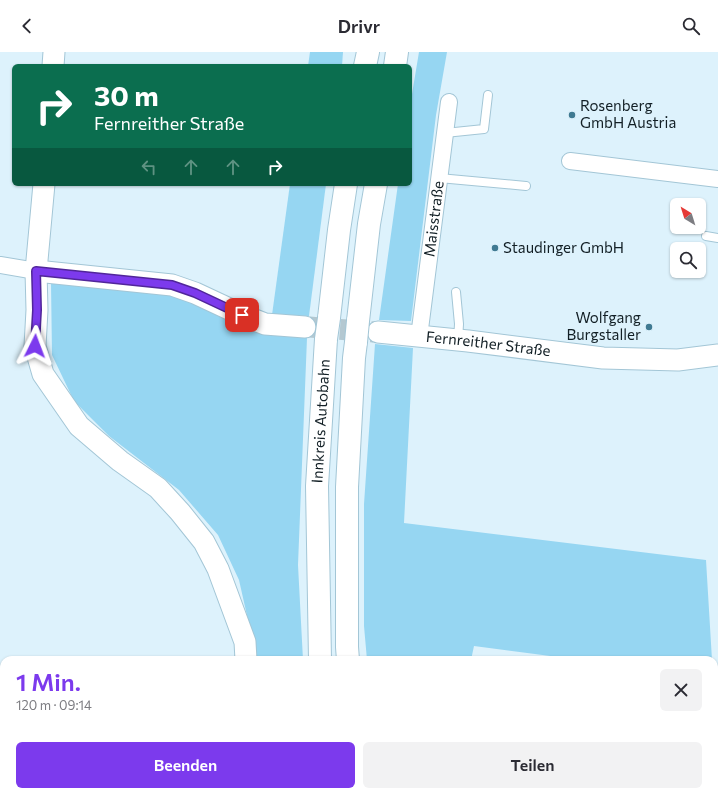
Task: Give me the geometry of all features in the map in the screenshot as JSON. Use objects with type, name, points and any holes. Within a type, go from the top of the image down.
[{"type":"highway","points":[[365,64],[368,52]]},
{"type":"highway","points":[[395,64],[397,52]]},
{"type":"highway","name":"Innkreis Autobahn","points":[[320,656],[317,486],[327,329],[346,186]]},
{"type":"highway","name":"Innkreis Autobahn","points":[[348,656],[347,487],[354,358],[369,224],[376,186]]},
{"type":"street","points":[[53,64],[54,52]]},
{"type":"street","name":"Maisstraße","points":[[420,337],[449,102]]},
{"type":"street","points":[[570,160],[718,179]]},
{"type":"street","points":[[44,186],[36,271],[37,310],[35,346],[43,374],[79,426],[120,461],[158,488],[204,542],[218,569],[245,642],[246,656]]},
{"type":"street","points":[[0,265],[36,271],[172,285],[195,293],[265,324],[305,327]]},
{"type":"street","name":"Fernreither Straße","points":[[378,332],[603,358],[678,360],[718,355]]},
{"type":"lane","points":[[445,133],[484,129],[488,95]]},
{"type":"lane","points":[[440,178],[526,186]]},
{"type":"lane","points":[[706,236],[718,238]]},
{"type":"lane","points":[[456,292],[459,324],[458,341]]},
{"type":"shaded area","points":[[310,52],[343,52],[342,64],[308,64]]},
{"type":"shaded area","points":[[419,52],[447,52],[436,115],[411,321],[379,320],[398,186],[412,186],[412,94]]},
{"type":"shaded area","points":[[290,186],[326,186],[309,316],[272,315]]},
{"type":"shaded area","points":[[51,283],[171,291],[266,334],[307,338],[298,565],[303,656],[256,656],[239,580],[218,535],[179,490],[109,436],[74,401],[52,355]]},
{"type":"shaded area","points":[[375,344],[413,348],[404,523],[706,560],[712,656],[550,656],[474,646],[472,656],[367,656],[364,626],[364,504]]},
{"type":"tunnel","points":[[309,327],[374,332]]},
{"type":"place","name":"Rosenberg GmbH Austria","points":[[572,115]]},
{"type":"place","name":"Staudinger GmbH","points":[[495,248]]},
{"type":"place","name":"Wolfgang Burgstaller","points":[[649,327]]},
{"type":"route","points":[[35,346],[37,310],[36,271],[172,285],[195,293],[242,315]]}]
